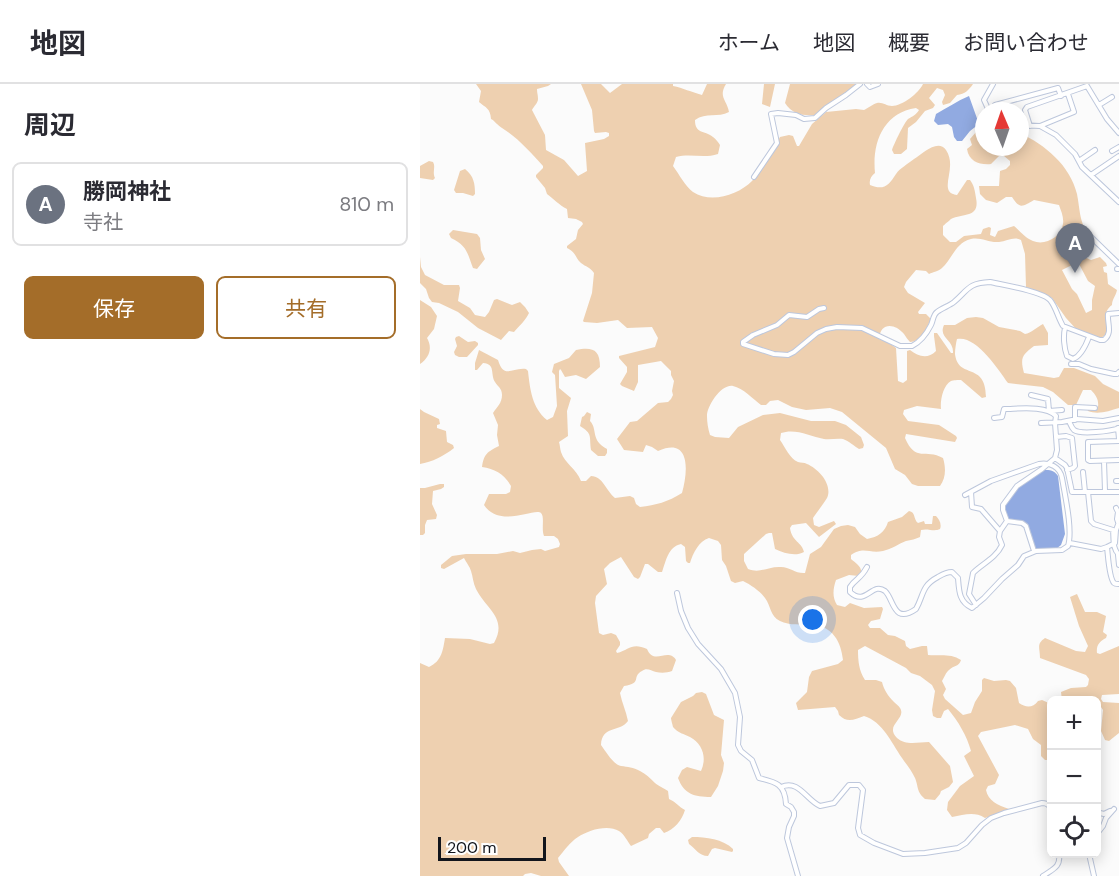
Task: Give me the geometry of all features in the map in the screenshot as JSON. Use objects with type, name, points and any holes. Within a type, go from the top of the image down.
[{"type":"street","points":[[754,177],[777,143],[771,114],[796,115],[804,119],[815,118],[860,84]]},
{"type":"street","points":[[867,84],[870,87],[878,84]]},
{"type":"street","points":[[985,102],[993,84]]},
{"type":"street","points":[[1068,94],[1074,112],[1040,126],[1030,126],[1025,110],[1027,108],[1087,85],[1107,119],[1119,133]]},
{"type":"street","points":[[1040,86],[1041,92]]},
{"type":"street","points":[[1007,102],[1057,86],[1061,96]]},
{"type":"street","points":[[1099,105],[1112,97]]},
{"type":"street","points":[[1040,126],[1062,141],[1091,176],[1119,202]]},
{"type":"street","points":[[1112,151],[1119,147]]},
{"type":"street","points":[[1079,161],[1095,150]]},
{"type":"street","points":[[1091,176],[1119,156]]},
{"type":"street","points":[[1091,237],[1119,264]]},
{"type":"street","points":[[824,308],[807,317],[789,315],[777,325],[753,335],[742,345],[779,355],[788,355],[817,333],[837,327],[862,328],[900,346],[912,346],[930,327],[936,312],[953,303],[966,289],[985,282],[1026,290],[1047,298],[1065,328],[1100,340],[1107,338],[1110,329],[1107,315],[1119,313]]},
{"type":"street","points":[[1065,328],[1067,356],[1075,359],[1089,337]]},
{"type":"street","points":[[1070,357],[1070,365],[1079,364],[1091,369],[1117,374],[1119,372]]},
{"type":"street","points":[[1007,521],[1002,508],[1012,491],[1055,459],[1057,450],[1056,416],[1049,411],[1048,399],[1031,395]]},
{"type":"street","points":[[1095,408],[1075,407],[1072,428],[1078,431],[1111,431],[1119,428],[1119,440],[1088,442],[1090,464],[1119,460]]},
{"type":"street","points":[[994,418],[1002,417],[1004,409],[1062,410]]},
{"type":"street","points":[[1041,423],[1072,420],[1103,421],[1119,418]]},
{"type":"street","points":[[1056,437],[1072,438],[1075,466],[1067,470]]},
{"type":"street","points":[[1055,459],[1065,465],[1072,492],[1119,492]]},
{"type":"street","points":[[1104,461],[1105,491]]},
{"type":"street","points":[[867,567],[863,576],[851,584],[850,592],[855,596],[868,595],[875,589],[882,590],[887,594],[894,608],[901,613],[907,613],[916,609],[926,585],[949,572],[954,573],[958,578],[958,590],[962,600],[970,608],[990,593],[1024,556],[1034,551],[1062,550],[1070,543],[1062,474],[1059,469],[1041,463],[991,481],[965,495]]},
{"type":"street","points":[[1083,472],[1090,524],[1113,530],[1119,565]]},
{"type":"street","points":[[971,492],[972,507],[981,509],[1000,531]]},
{"type":"street","points":[[1070,543],[1099,549],[1114,544],[1119,522],[1116,508]]},
{"type":"street","points":[[976,605],[969,594],[972,587],[972,576],[1000,549],[1002,544],[999,537],[1000,531],[1007,521]]},
{"type":"street","points":[[1007,521],[1026,526],[1034,551]]},
{"type":"street","points":[[1107,548],[1114,583],[1119,584]]},
{"type":"street","points":[[1112,576],[1119,574]]},
{"type":"street","points":[[677,593],[688,628],[698,644],[721,669],[735,693],[740,713],[738,742],[740,748],[752,760],[759,778],[774,782],[781,788],[786,796],[786,804],[793,810],[795,816],[789,827],[787,838],[798,876]]},
{"type":"street","points":[[781,788],[790,785],[798,788],[820,806],[834,803],[849,785],[859,785],[863,790],[858,828],[860,835],[903,854],[962,847],[991,818],[1042,803],[1048,804]]},
{"type":"street","points":[[1101,812],[1114,809],[1101,829]]},
{"type":"street","points":[[1043,876],[1057,867],[1059,858]]},
{"type":"street","points":[[1090,858],[1094,876]]},
{"type":"shaded area","points":[[476,84],[551,84],[537,89],[538,100],[532,110],[545,135],[546,150],[564,160],[578,176],[587,171],[585,143],[609,136],[606,132],[595,133],[592,110],[581,84],[601,84],[610,93],[622,84],[673,84],[673,86],[702,95],[707,84],[726,84],[723,95],[729,112],[703,116],[695,120],[698,130],[713,137],[720,145],[718,154],[676,157],[673,166],[693,192],[700,196],[716,197],[732,194],[752,181],[780,137],[793,136],[799,146],[812,124],[826,112],[864,110],[877,103],[890,106],[900,104],[910,98],[923,84],[973,84],[950,103],[943,105],[945,95],[943,90],[937,88],[929,98],[935,105],[925,111],[908,128],[907,149],[901,154],[894,154],[893,147],[906,121],[919,110],[916,108],[895,116],[882,131],[878,141],[875,151],[875,173],[870,181],[870,185],[875,187],[886,186],[900,170],[926,151],[934,146],[943,147],[950,161],[949,191],[957,195],[967,180],[970,180],[977,204],[976,209],[970,214],[951,219],[943,226],[943,235],[950,242],[956,242],[964,236],[981,234],[983,229],[989,227],[991,228],[990,235],[995,237],[998,231],[1014,226],[1025,237],[1038,242],[1052,239],[1059,233],[1062,229],[1063,216],[1059,205],[1034,200],[1020,205],[1012,197],[1006,197],[997,203],[986,200],[980,194],[979,186],[999,186],[1000,171],[1010,165],[1010,161],[1004,156],[1029,156],[1029,138],[1055,157],[1069,174],[1077,194],[1081,220],[1088,234],[1081,241],[1082,253],[1084,257],[1091,260],[1100,257],[1106,263],[1107,266],[1103,267],[1104,272],[1107,273],[1108,284],[1117,290],[1106,314],[1107,331],[1101,338],[1077,330],[1052,298],[1026,287],[1025,254],[1021,240],[995,242],[971,239],[955,251],[941,269],[929,274],[926,271],[916,270],[906,282],[904,287],[908,293],[925,303],[918,312],[919,314],[926,314],[931,319],[921,337],[910,342],[900,330],[889,326],[882,330],[879,339],[896,348],[898,381],[903,383],[907,380],[907,351],[910,350],[923,356],[933,354],[936,351],[934,333],[937,333],[953,353],[953,348],[943,333],[944,325],[955,325],[967,318],[976,317],[983,318],[999,327],[1025,334],[1043,324],[1048,333],[1048,345],[1034,346],[1025,355],[1022,360],[1024,373],[1054,378],[1059,377],[1064,368],[1074,368],[1095,376],[1103,384],[1119,392],[1119,408],[1100,413],[1088,411],[1087,409],[1098,407],[1097,398],[1091,390],[1083,390],[1076,405],[1068,405],[1043,387],[1008,383],[979,347],[964,339],[957,339],[955,354],[957,362],[961,367],[977,374],[982,379],[986,397],[982,398],[961,380],[953,380],[944,390],[941,409],[917,406],[904,410],[903,414],[908,421],[939,425],[956,436],[955,442],[906,434],[905,438],[909,446],[917,453],[937,455],[943,458],[945,473],[940,486],[912,484],[905,475],[895,469],[886,448],[842,412],[830,408],[806,410],[792,407],[778,400],[761,405],[744,391],[728,386],[715,396],[707,416],[710,435],[715,437],[729,438],[738,427],[763,415],[780,413],[811,421],[835,421],[846,425],[861,437],[864,445],[859,449],[843,439],[824,439],[797,432],[781,433],[780,440],[793,458],[816,470],[824,478],[828,488],[827,498],[813,518],[814,525],[819,527],[834,521],[836,524],[819,537],[806,523],[792,525],[791,533],[804,552],[797,554],[775,549],[772,533],[766,534],[744,554],[744,561],[748,569],[757,571],[781,567],[805,573],[810,554],[821,547],[834,529],[848,525],[855,527],[867,539],[878,535],[885,529],[888,522],[902,517],[909,511],[913,513],[918,523],[924,521],[925,524],[932,524],[933,516],[936,516],[940,529],[921,530],[920,537],[886,550],[860,551],[851,555],[851,559],[861,569],[861,573],[859,576],[849,575],[836,580],[834,599],[837,605],[845,607],[850,603],[864,608],[882,607],[880,619],[871,621],[868,625],[870,628],[880,628],[888,635],[905,641],[906,646],[910,649],[927,646],[928,655],[949,656],[961,660],[948,671],[942,681],[946,689],[943,695],[945,699],[963,715],[971,713],[982,691],[984,678],[994,681],[1010,681],[1016,688],[1019,703],[1024,706],[1032,706],[1042,700],[1047,702],[1047,760],[1041,756],[1041,745],[1033,739],[1028,729],[1015,725],[981,732],[978,736],[999,775],[995,784],[988,786],[987,794],[994,802],[1009,809],[1007,811],[985,818],[973,814],[952,817],[947,810],[948,802],[960,786],[974,776],[964,756],[971,751],[965,734],[948,709],[944,711],[941,718],[933,716],[935,691],[932,685],[865,646],[858,650],[859,666],[863,677],[865,680],[882,682],[886,693],[900,707],[901,716],[894,726],[894,733],[904,742],[929,742],[950,766],[953,782],[949,787],[941,791],[935,800],[925,799],[919,791],[915,778],[890,739],[871,719],[864,716],[854,720],[845,719],[839,715],[835,707],[798,710],[796,703],[807,692],[812,671],[838,664],[843,660],[838,641],[825,628],[788,624],[777,619],[772,614],[765,598],[752,586],[743,581],[735,583],[731,581],[722,560],[721,545],[718,541],[709,538],[697,548],[690,563],[686,561],[685,547],[681,544],[670,551],[662,572],[645,564],[638,579],[634,577],[621,557],[610,563],[604,569],[607,584],[596,596],[595,603],[599,633],[616,635],[620,642],[617,653],[638,646],[647,649],[653,656],[669,655],[676,660],[672,671],[662,673],[647,669],[637,675],[635,682],[624,686],[620,693],[628,721],[604,734],[601,745],[616,763],[640,771],[668,791],[669,799],[685,810],[677,824],[664,833],[660,828],[656,828],[648,838],[631,846],[623,834],[614,829],[598,829],[582,834],[572,841],[558,858],[569,876],[541,876],[531,873],[523,876],[420,876],[420,663],[429,667],[437,662],[445,638],[470,639],[490,644],[494,643],[498,634],[497,620],[476,589],[464,558],[444,569],[441,565],[452,556],[513,551],[520,553],[541,549],[545,551],[559,547],[560,544],[554,536],[544,536],[541,513],[499,516],[484,505],[489,494],[506,494],[510,492],[511,486],[499,473],[482,467],[487,454],[499,446],[498,425],[493,413],[502,395],[490,365],[483,363],[475,370],[479,350],[498,360],[503,370],[526,369],[528,371],[535,404],[547,420],[553,417],[557,406],[555,375],[552,372],[554,364],[569,358],[576,350],[591,349],[597,353],[600,367],[586,379],[576,375],[565,377],[560,369],[559,371],[559,388],[571,398],[567,411],[568,436],[559,442],[561,452],[581,481],[586,481],[591,476],[599,478],[615,498],[630,496],[640,507],[662,503],[682,493],[686,467],[685,458],[677,448],[658,451],[646,445],[643,452],[624,450],[617,439],[630,422],[637,421],[658,403],[668,402],[673,395],[674,381],[671,371],[661,361],[638,365],[638,382],[634,391],[620,384],[627,372],[627,367],[619,356],[655,347],[658,338],[652,327],[627,328],[618,320],[597,323],[583,321],[592,293],[594,273],[579,261],[567,246],[576,239],[578,230],[583,224],[576,219],[568,218],[567,209],[547,194],[536,177],[543,166],[519,141],[491,119],[489,110],[479,102],[481,91]],"holes":[[[1078,262],[1088,281],[1095,286],[1092,310],[1086,313],[1062,270]]]},
{"type":"shaded area","points":[[764,84],[775,84],[770,107],[762,104]]},
{"type":"shaded area","points":[[790,84],[858,84],[815,115],[802,115],[794,112],[785,103]]},
{"type":"shaded area","points":[[975,133],[975,156],[999,156],[991,164],[976,162],[968,153],[967,149],[972,145],[970,139]]},
{"type":"shaded area","points":[[429,161],[434,164],[435,178],[433,180],[420,178],[420,166]]},
{"type":"shaded area","points":[[465,169],[473,180],[475,194],[473,196],[456,193],[454,190],[460,171]]},
{"type":"shaded area","points":[[453,230],[477,234],[480,238],[481,250],[485,259],[477,269],[473,268],[463,247],[451,238],[449,234]]},
{"type":"shaded area","points":[[420,257],[425,275],[444,285],[459,285],[458,301],[470,308],[475,315],[485,317],[494,300],[497,299],[512,305],[520,302],[529,313],[528,316],[514,332],[509,331],[501,340],[478,328],[458,312],[432,302],[426,289],[420,283]]},
{"type":"shaded area","points":[[420,300],[431,307],[437,316],[434,329],[427,338],[430,345],[429,353],[420,364]]},
{"type":"shaded area","points":[[459,336],[468,342],[478,343],[467,357],[455,355],[457,346],[455,339]]},
{"type":"shaded area","points":[[420,409],[439,419],[440,424],[437,428],[446,431],[447,442],[454,448],[438,458],[420,464]]},
{"type":"shaded area","points":[[587,412],[591,414],[590,421],[598,442],[607,449],[605,456],[598,456],[591,450],[589,433],[580,426],[582,417]]},
{"type":"shaded area","points":[[444,484],[444,487],[433,491],[432,504],[437,515],[436,519],[427,520],[425,533],[420,535],[420,488]]},
{"type":"shaded area","points":[[1077,594],[1085,612],[1097,612],[1106,616],[1103,632],[1107,635],[1099,644],[1097,653],[1100,654],[1119,646],[1119,694],[1102,695],[1101,699],[1101,696],[1062,696],[1061,692],[1071,688],[1086,687],[1089,679],[1086,675],[1040,658],[1039,644],[1045,638],[1076,651],[1085,652],[1088,646],[1070,597]]},
{"type":"shaded area","points":[[702,692],[706,694],[714,715],[724,720],[721,755],[724,763],[723,771],[711,797],[690,793],[680,783],[678,778],[682,770],[687,767],[701,771],[704,756],[698,743],[673,727],[671,718],[681,702]]},
{"type":"shaded area","points":[[1101,699],[1103,702],[1119,703],[1119,733],[1109,741],[1105,740],[1101,731],[1103,710]]},
{"type":"shaded area","points":[[692,837],[719,841],[733,851],[715,848],[708,856],[702,855],[689,844],[688,840]]},
{"type":"water","points":[[969,96],[975,113],[975,127],[962,141],[957,141],[952,127],[948,124],[938,125],[934,121],[936,114]]},
{"type":"water","points":[[1044,470],[1052,471],[1058,476],[1065,534],[1061,545],[1056,549],[1035,548],[1027,525],[1008,520],[1005,511],[1008,498]]},
{"type":"place","name":"勝岡神社","points":[[1075,273]]}]
